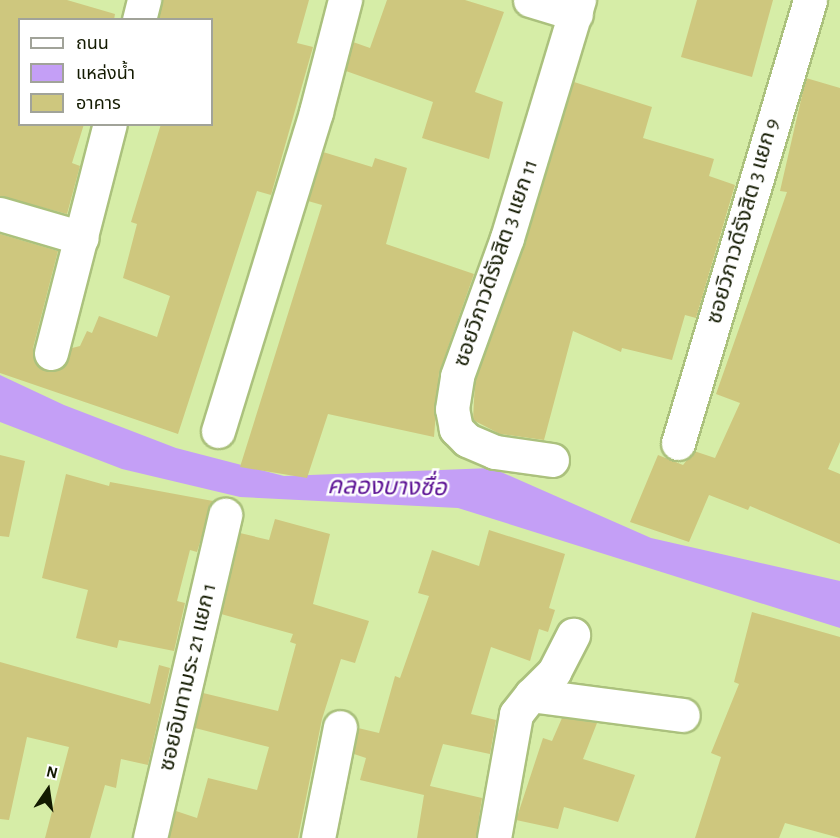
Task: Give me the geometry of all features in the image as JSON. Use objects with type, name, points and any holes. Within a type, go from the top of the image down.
[{"type":"street","points":[[140,18],[144,0]]},
{"type":"street","points":[[218,431],[316,112],[345,0]]},
{"type":"street","points":[[530,0],[577,7]]},
{"type":"street","name":"ซอยวิภาวดีรังสิต 3 แยก 9","points":[[678,443],[810,0]]},
{"type":"street","name":"ซอยวิภาวดีรังสิต 3 แยก 11","points":[[552,460],[495,452],[467,440],[456,429],[452,408],[457,376],[507,238],[577,7]]},
{"type":"street","points":[[51,352],[110,126]]},
{"type":"street","points":[[0,214],[82,238]]},
{"type":"street","name":"ซอยอินทามระ 21 แยก 1","points":[[150,838],[225,515]]},
{"type":"street","points":[[494,838],[516,714],[554,672],[573,634]]},
{"type":"street","points":[[531,695],[683,715]]},
{"type":"street","points":[[318,838],[340,727]]},
{"type":"water","name":"คลองบางซื่อ","points":[[0,375],[64,405],[176,448],[284,476],[492,468],[651,538],[840,581],[840,628],[458,508],[240,497],[122,469],[0,422]]},
{"type":"building","points":[[0,0],[67,0],[115,14],[114,18],[18,18],[18,126],[83,126],[72,163],[80,166],[67,214],[0,196]]},
{"type":"building","points":[[162,0],[309,0],[297,43],[313,47],[271,195],[257,191],[178,434],[0,373],[0,234],[58,251],[33,348],[38,367],[47,371],[64,366],[72,348],[80,346],[87,331],[92,333],[99,316],[157,337],[170,296],[123,278],[137,224],[131,222],[160,126],[213,126],[213,18],[158,18]]},
{"type":"building","points":[[387,0],[465,0],[504,12],[475,92],[503,102],[489,159],[422,138],[433,102],[346,71],[353,42],[370,48]]},
{"type":"building","points":[[697,0],[773,0],[752,77],[681,57]]},
{"type":"building","points":[[806,78],[840,88],[840,442],[828,469],[840,474],[840,544],[750,506],[748,510],[709,495],[689,542],[630,522],[658,455],[683,465],[694,451],[715,458],[740,403],[716,394],[787,192],[780,191]]},
{"type":"building","points":[[574,82],[652,107],[643,138],[714,159],[709,176],[735,185],[696,318],[685,315],[672,360],[622,348],[621,352],[573,331],[544,440],[500,434],[473,420],[475,381],[525,244]]},
{"type":"building","points":[[323,152],[372,167],[375,158],[407,168],[386,244],[474,274],[439,373],[434,437],[328,414],[307,478],[240,467],[322,205],[308,201]]},
{"type":"building","points":[[0,455],[25,461],[9,537],[0,536]]},
{"type":"building","points":[[66,474],[109,486],[110,482],[213,501],[197,552],[190,550],[177,601],[185,603],[174,651],[119,640],[117,648],[76,638],[88,590],[42,578]]},
{"type":"building","points":[[275,519],[330,534],[313,604],[369,621],[355,663],[341,659],[322,719],[298,838],[169,838],[176,811],[197,818],[208,778],[257,790],[269,747],[195,728],[203,693],[278,711],[296,644],[290,642],[293,634],[221,614],[240,533],[269,540]]},
{"type":"building","points":[[489,530],[565,554],[549,608],[555,610],[548,632],[539,629],[530,661],[491,647],[471,714],[496,720],[490,754],[443,744],[430,786],[482,798],[476,838],[417,838],[424,795],[360,780],[366,758],[354,754],[358,728],[379,733],[395,676],[400,678],[429,596],[418,593],[432,550],[479,566]]},
{"type":"building","points":[[752,612],[840,637],[840,838],[785,823],[779,838],[695,838],[721,757],[711,753],[739,684],[734,682]]},
{"type":"building","points":[[0,662],[150,704],[159,665],[170,668],[148,765],[121,759],[116,788],[105,785],[90,838],[45,838],[69,747],[27,737],[9,820],[0,819]]},
{"type":"building","points":[[562,718],[597,723],[583,759],[635,775],[618,822],[564,807],[558,829],[516,820],[543,738],[552,741]]}]
